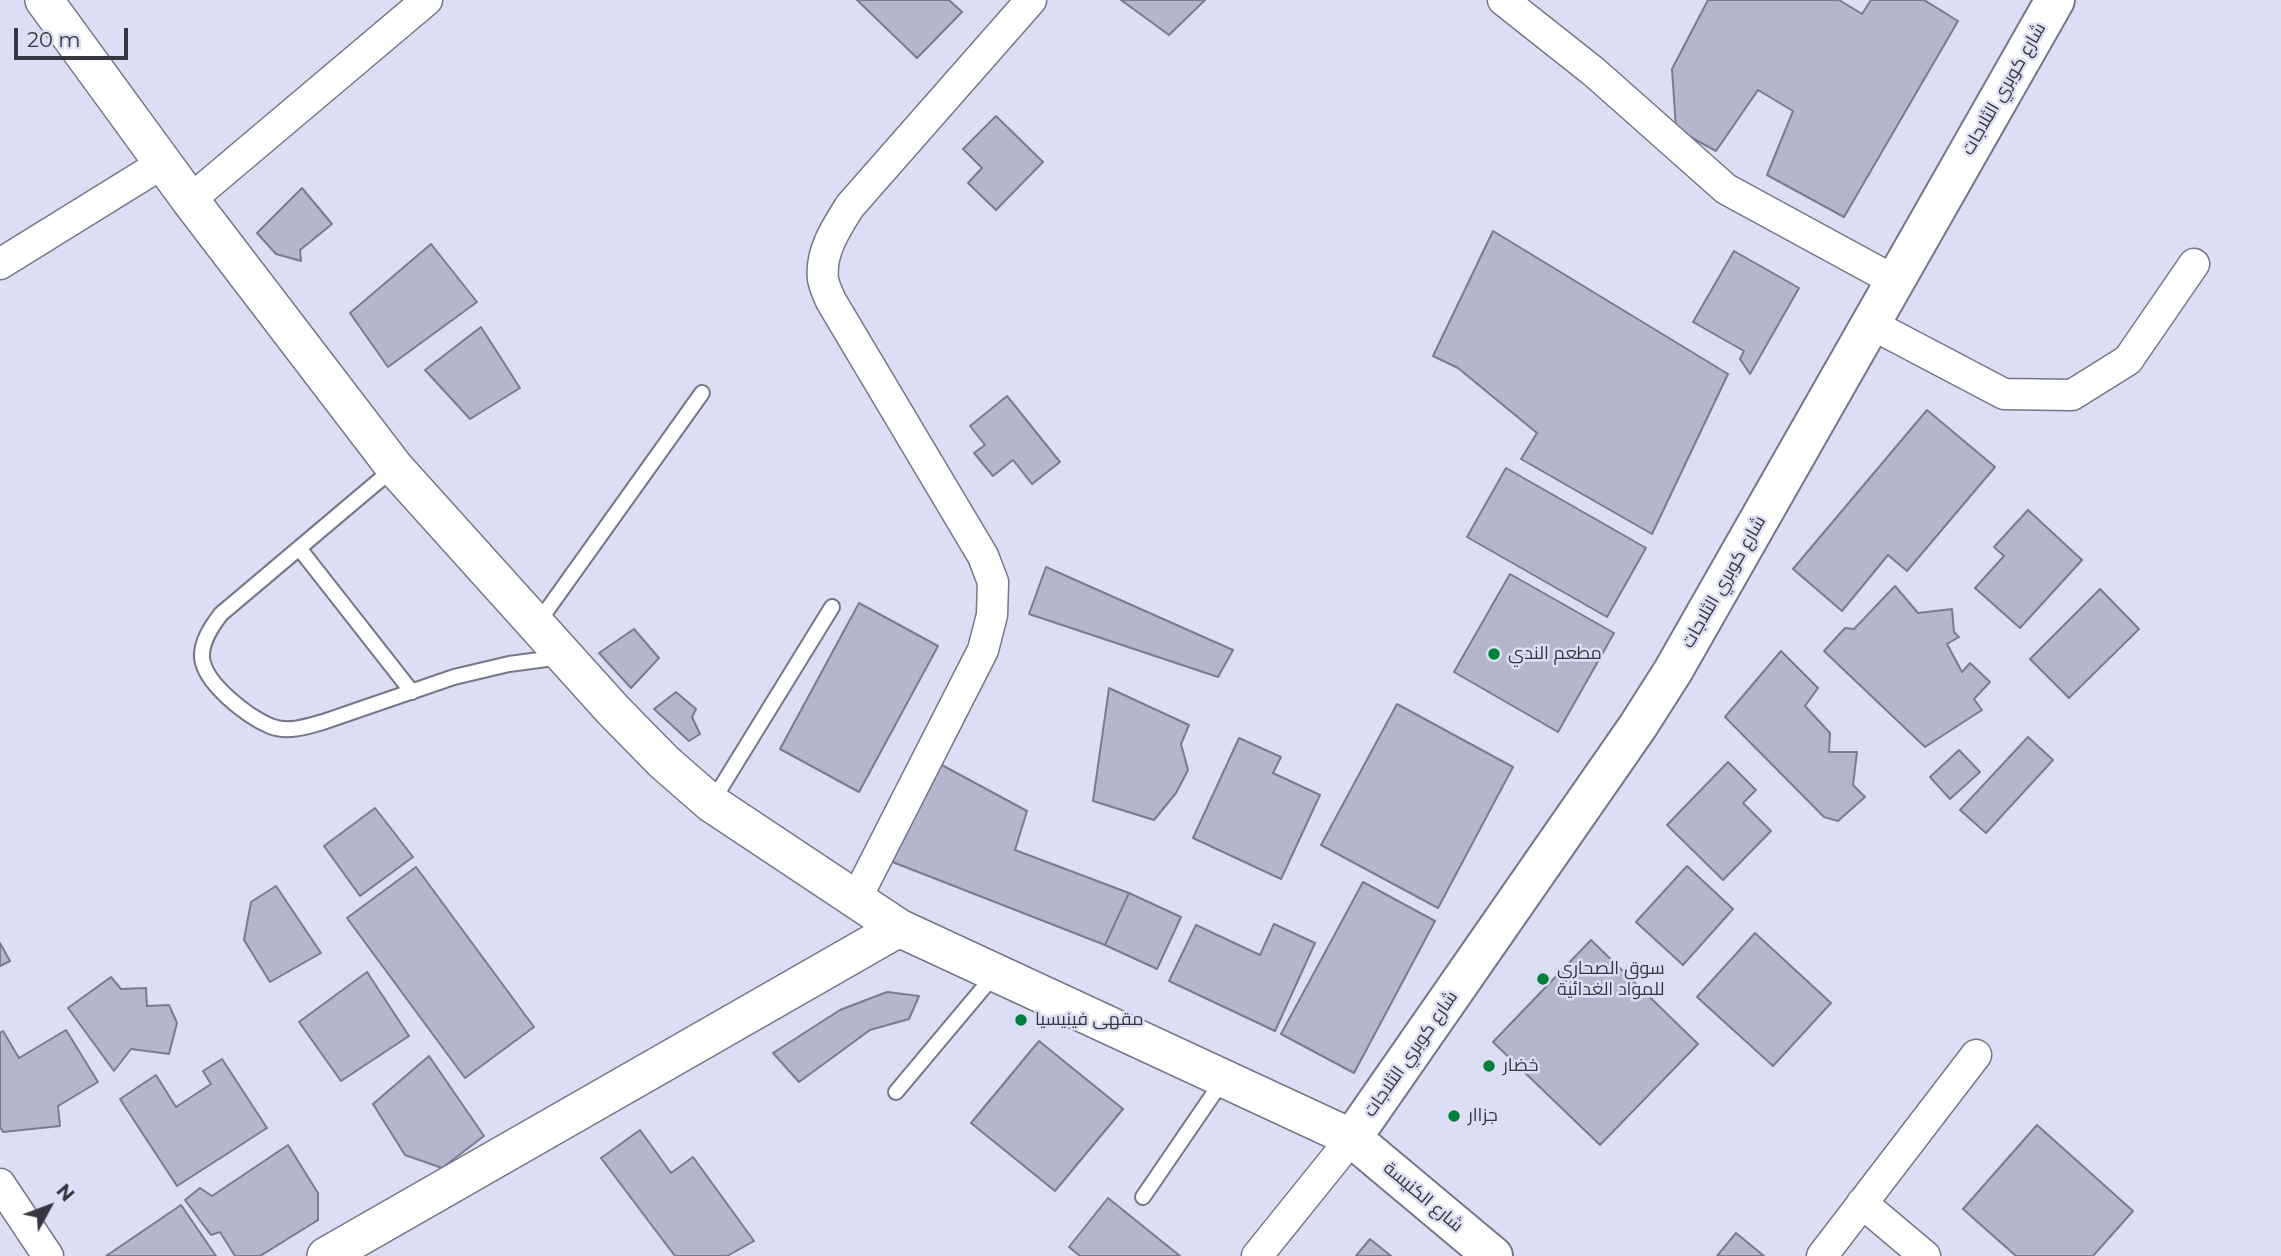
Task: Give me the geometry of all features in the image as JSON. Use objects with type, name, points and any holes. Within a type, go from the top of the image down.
[{"type":"main road","name":"شارع كوبري الثلاجات","points":[[1352,1138],[1638,726],[1673,671],[2055,0]]},
{"type":"main road","name":"شارع الكنيسة","points":[[1352,1138],[1493,1256]]},
{"type":"street","points":[[44,0],[190,200],[395,468],[655,753],[711,803],[899,928],[1352,1138],[1257,1256]]},
{"type":"street","points":[[190,200],[427,0]]},
{"type":"street","points":[[855,901],[983,650],[992,615],[993,582],[983,556],[831,300],[823,280],[824,260],[831,235],[849,206],[1031,0]]},
{"type":"street","points":[[1503,0],[1594,72],[1726,189],[1895,281]]},
{"type":"street","points":[[0,264],[163,163]]},
{"type":"street","points":[[1871,324],[2004,394],[2072,395],[2128,360],[2194,264]]},
{"type":"street","points":[[326,1256],[899,928]]},
{"type":"street","points":[[1822,1256],[1976,1055]]},
{"type":"street","points":[[0,1184],[48,1256]]},
{"type":"street","points":[[1862,1203],[1925,1256]]},
{"type":"lane","points":[[537,625],[702,393]]},
{"type":"lane","points":[[395,468],[220,614],[204,643],[202,659],[209,678],[233,702],[270,726],[304,728],[454,677],[509,664],[565,656]]},
{"type":"lane","points":[[299,548],[412,692]]},
{"type":"lane","points":[[711,803],[832,607]]},
{"type":"lane","points":[[896,1092],[995,973]]},
{"type":"lane","points":[[1143,1197],[1224,1079]]},
{"type":"building","points":[[857,0],[949,0],[962,12],[917,58]]},
{"type":"building","points":[[1121,0],[1205,0],[1169,35]]},
{"type":"building","points":[[1708,0],[1839,0],[1862,14],[1871,0],[1924,0],[1958,21],[1844,217],[1767,175],[1793,111],[1758,90],[1716,151],[1676,129],[1672,69]]},
{"type":"building","points":[[996,116],[1043,162],[996,210],[968,183],[982,168],[963,149]]},
{"type":"building","points":[[302,188],[332,224],[300,250],[301,261],[276,254],[257,233]]},
{"type":"building","points":[[1493,231],[1728,374],[1652,534],[1521,459],[1537,433],[1458,368],[1433,356]]},
{"type":"building","points":[[431,244],[477,302],[388,367],[350,313]]},
{"type":"building","points":[[1734,251],[1799,288],[1750,374],[1740,359],[1744,351],[1693,322]]},
{"type":"building","points":[[481,327],[520,388],[470,419],[425,370]]},
{"type":"building","points":[[1007,396],[1060,462],[1032,484],[1013,460],[993,476],[974,453],[985,445],[970,426]]},
{"type":"building","points":[[1927,410],[1995,467],[1907,571],[1888,555],[1842,611],[1793,569]]},
{"type":"building","points":[[1506,468],[1646,548],[1607,617],[1467,537]]},
{"type":"building","points":[[2028,510],[2082,560],[2020,628],[1975,588],[2004,556],[1994,547]]},
{"type":"building","points":[[1046,567],[1233,650],[1218,677],[1029,614]]},
{"type":"building","points":[[1510,574],[1614,633],[1558,732],[1454,672]]},
{"type":"building","points":[[1895,586],[1918,613],[1952,609],[1954,632],[1959,637],[1947,644],[1962,672],[1970,663],[1990,682],[1974,699],[1982,710],[1925,747],[1824,651],[1845,628],[1854,629]]},
{"type":"building","points":[[2100,589],[2139,629],[2069,698],[2030,659]]},
{"type":"building","points":[[859,603],[938,646],[859,792],[780,749]]},
{"type":"building","points":[[634,629],[659,658],[631,688],[599,653]]},
{"type":"building","points":[[1781,651],[1818,688],[1805,706],[1830,733],[1829,752],[1857,752],[1853,785],[1865,797],[1838,821],[1824,817],[1725,717]]},
{"type":"building","points":[[1109,688],[1189,725],[1181,744],[1188,770],[1176,793],[1154,820],[1093,801]]},
{"type":"building","points":[[676,692],[696,709],[692,717],[700,734],[689,741],[654,709]]},
{"type":"building","points":[[1397,704],[1513,767],[1438,908],[1321,845]]},
{"type":"building","points":[[2028,737],[2053,760],[1986,833],[1960,810]]},
{"type":"building","points":[[1239,738],[1281,757],[1273,773],[1320,795],[1281,879],[1193,838]]},
{"type":"building","points":[[1959,750],[1980,772],[1950,799],[1930,777]]},
{"type":"building","points":[[1728,762],[1756,790],[1743,803],[1771,831],[1723,880],[1667,825]]},
{"type":"building","points":[[940,764],[1027,811],[1015,850],[1129,893],[1105,945],[890,861]]},
{"type":"building","points":[[375,808],[413,857],[360,896],[324,846]]},
{"type":"building","points":[[1687,866],[1733,909],[1683,965],[1636,922]]},
{"type":"building","points":[[416,867],[534,1027],[465,1078],[347,918]]},
{"type":"building","points":[[1363,882],[1435,921],[1354,1073],[1281,1034]]},
{"type":"building","points":[[276,886],[321,953],[270,982],[244,940],[251,902]]},
{"type":"building","points":[[1129,893],[1181,917],[1157,969],[1105,945]]},
{"type":"building","points":[[1274,924],[1315,943],[1275,1031],[1169,981],[1196,925],[1260,955]]},
{"type":"building","points":[[1755,933],[1831,1003],[1773,1066],[1697,997]]},
{"type":"building","points":[[1591,940],[1698,1044],[1600,1145],[1493,1042]]},
{"type":"building","points":[[0,943],[10,961],[0,966]]},
{"type":"building","points":[[367,972],[409,1036],[341,1081],[299,1022]]},
{"type":"building","points":[[111,977],[121,989],[146,988],[147,1006],[169,1005],[177,1023],[169,1054],[131,1049],[114,1071],[68,1008]]},
{"type":"building","points":[[887,992],[919,996],[909,1019],[870,1030],[799,1082],[773,1053],[840,1010]]},
{"type":"building","points":[[66,1030],[98,1082],[58,1106],[60,1126],[3,1132],[0,1127],[0,1033],[3,1031],[19,1058]]},
{"type":"building","points":[[1039,1041],[1123,1109],[1055,1191],[971,1123]]},
{"type":"building","points":[[429,1056],[484,1136],[442,1168],[405,1155],[373,1104]]},
{"type":"building","points":[[222,1059],[267,1128],[177,1186],[120,1099],[156,1075],[176,1107],[211,1084],[203,1071]]},
{"type":"building","points":[[2037,1125],[2133,1211],[2093,1256],[2016,1256],[1963,1209]]},
{"type":"building","points":[[640,1130],[671,1173],[693,1157],[754,1241],[727,1256],[675,1256],[601,1158]]},
{"type":"building","points":[[288,1145],[318,1193],[318,1220],[260,1256],[235,1256],[220,1232],[211,1235],[185,1200],[200,1188],[212,1196]]},
{"type":"building","points":[[1108,1198],[1180,1256],[1080,1256],[1069,1247]]},
{"type":"building","points":[[181,1205],[216,1256],[106,1256]]},
{"type":"building","points":[[1736,1233],[1764,1256],[1717,1256]]},
{"type":"building","points":[[1370,1239],[1391,1256],[1356,1256]]},
{"type":"place","name":"مطعم الندي","points":[[1494,654]]},
{"type":"place","name":"سوق الصحاري للمواد الغدائية","points":[[1543,979]]},
{"type":"place","name":"مقهى فينيسيا","points":[[1021,1020]]},
{"type":"place","name":"خضار","points":[[1489,1066]]},
{"type":"place","name":"جزاار","points":[[1454,1116]]}]
